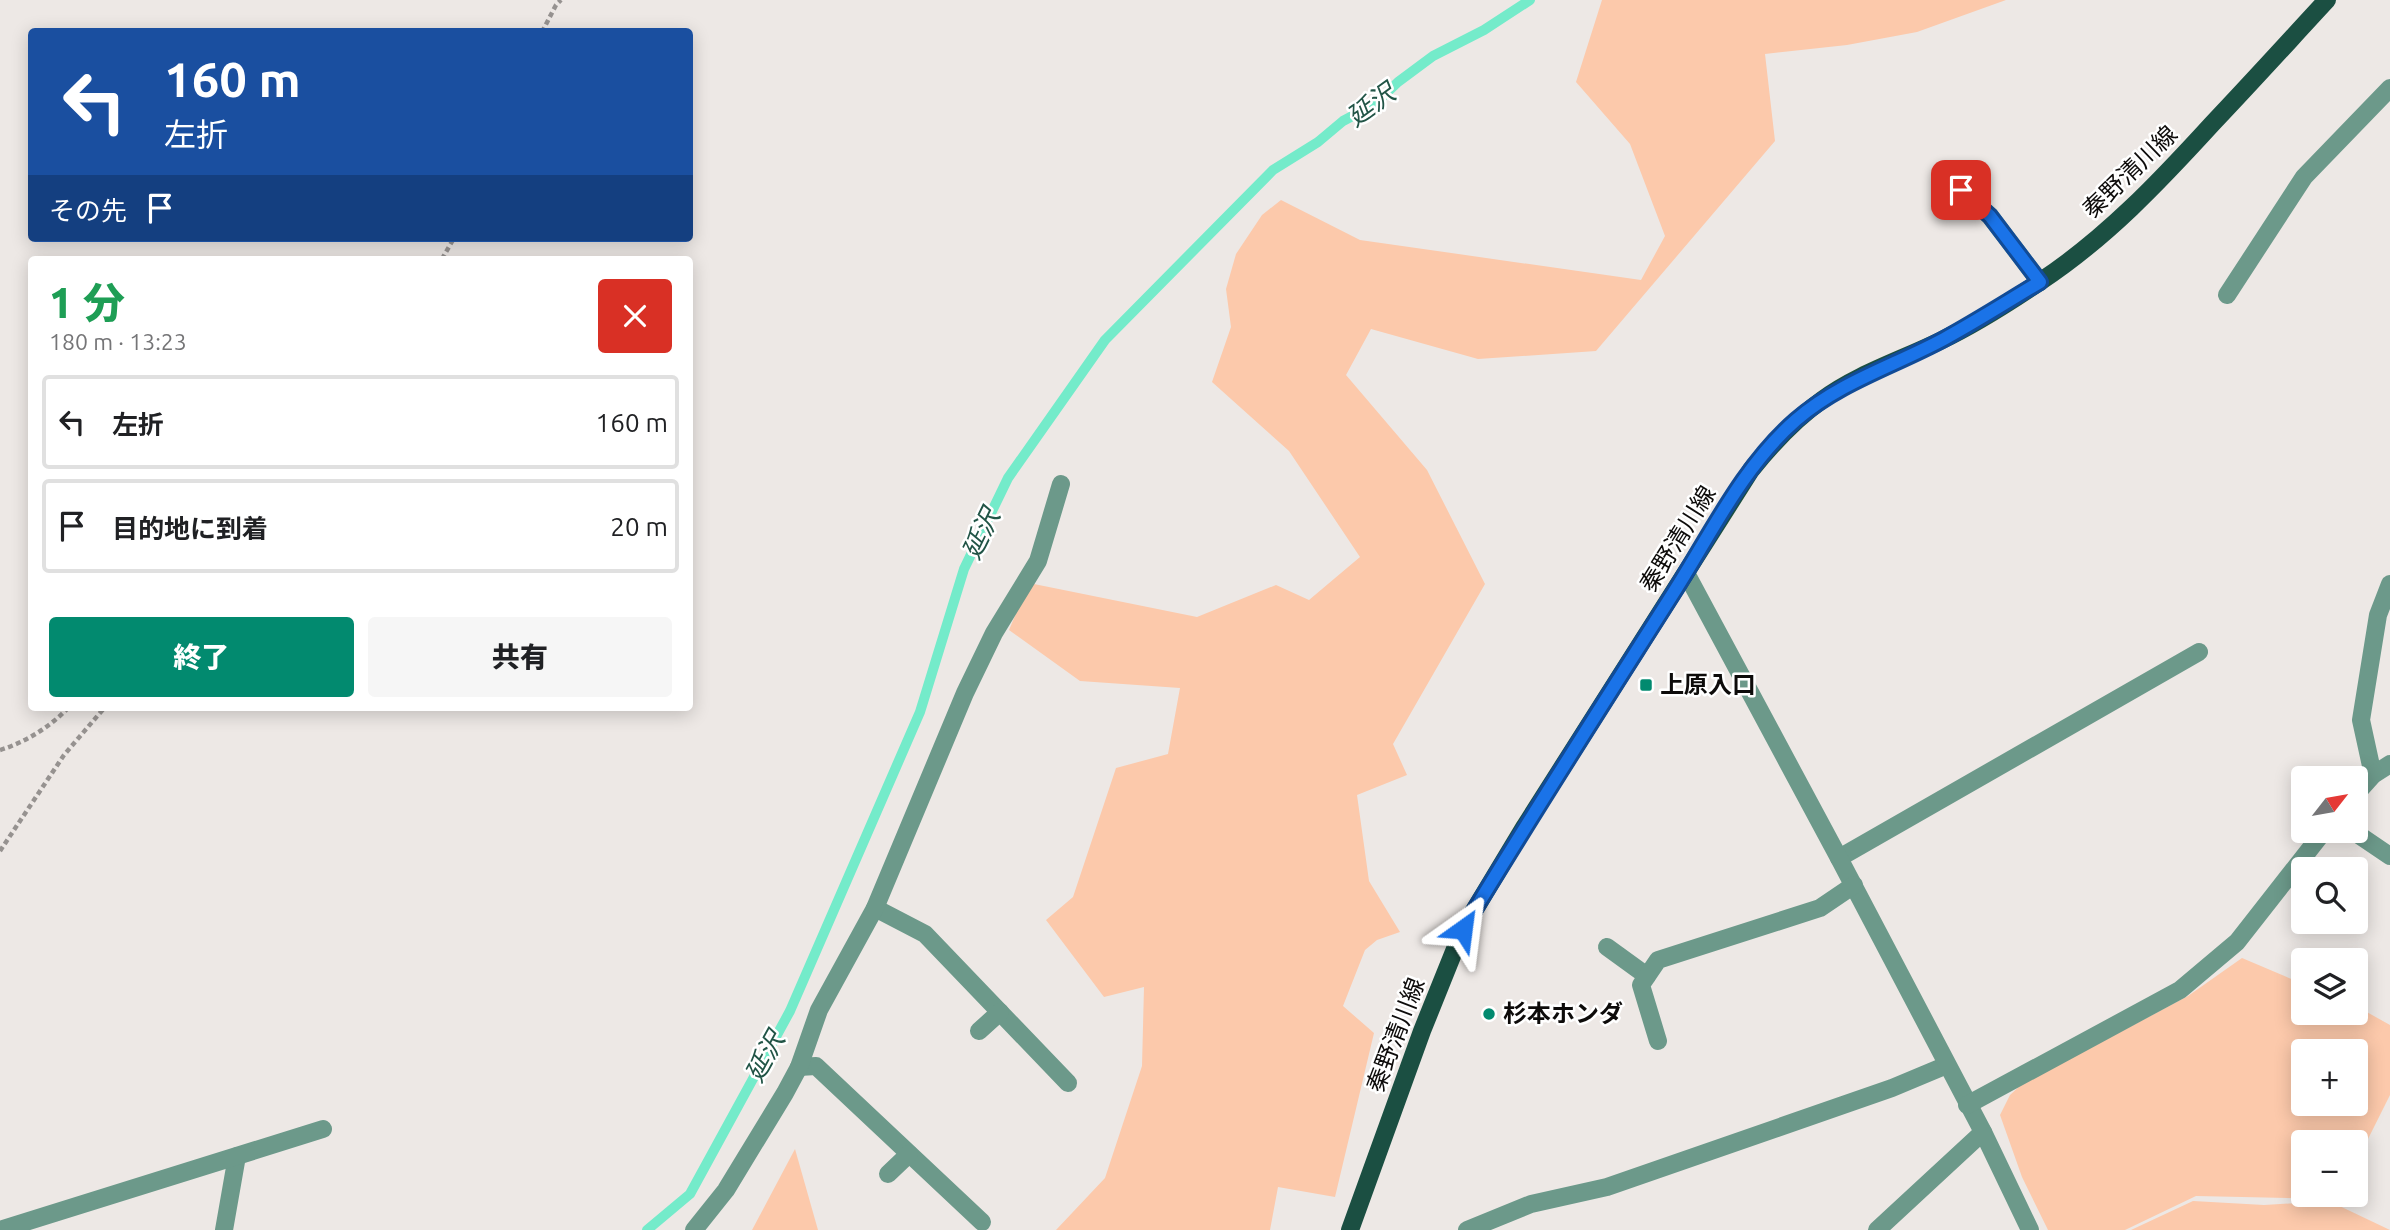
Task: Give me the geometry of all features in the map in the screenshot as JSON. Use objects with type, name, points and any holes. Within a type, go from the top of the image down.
[{"type":"main road","name":"秦野清川線","points":[[1350,1230],[1422,1031],[1463,929],[1525,826],[1751,470],[1773,442],[1824,398],[1944,339],[2040,282],[2077,256],[2163,178],[2328,0]]},
{"type":"street","points":[[2227,295],[2304,177],[2390,88]]},
{"type":"street","points":[[1947,177],[1990,216],[2040,282]]},
{"type":"street","points":[[694,1230],[726,1191],[799,1067],[819,1010],[875,908],[965,693],[994,633],[1038,561],[1061,484]]},
{"type":"street","points":[[1686,573],[1854,885],[1983,1132],[2030,1230]]},
{"type":"street","points":[[2373,775],[2361,720],[2378,615],[2390,584]]},
{"type":"street","points":[[1839,858],[2199,652]]},
{"type":"street","points":[[2368,781],[2390,764]]},
{"type":"street","points":[[2368,841],[2390,856]]},
{"type":"street","points":[[1967,1105],[2180,990],[2237,943],[2314,844]]},
{"type":"street","points":[[1658,1041],[1641,985],[1658,960],[1820,908],[1854,885]]},
{"type":"street","points":[[875,908],[925,934],[1068,1083]]},
{"type":"street","points":[[1606,947],[1647,976]]},
{"type":"street","points":[[979,1031],[1000,1012]]},
{"type":"street","points":[[1467,1230],[1531,1204],[1607,1187],[1892,1088],[1947,1065]]},
{"type":"street","points":[[799,1067],[816,1066],[982,1222]]},
{"type":"street","points":[[0,1230],[323,1129]]},
{"type":"street","points":[[1877,1230],[1983,1132]]},
{"type":"street","points":[[888,1174],[909,1154]]},
{"type":"street","points":[[224,1230],[237,1156]]},
{"type":"path","points":[[544,28],[561,0]]},
{"type":"path","points":[[0,750],[16,745],[55,722],[65,711]]},
{"type":"path","points":[[0,851],[64,755],[102,711]]},
{"type":"shaded area","points":[[1602,0],[2006,0],[1917,32],[1847,45],[1765,54],[1775,141],[1596,351],[1478,359],[1371,329],[1346,375],[1427,470],[1485,584],[1393,744],[1407,775],[1357,795],[1369,881],[1400,932],[1377,940],[1365,950],[1343,1006],[1374,1033],[1335,1197],[1278,1187],[1270,1230],[1056,1230],[1105,1178],[1142,1066],[1144,987],[1104,997],[1046,920],[1073,897],[1116,768],[1168,754],[1180,688],[1080,681],[1009,630],[1029,583],[1197,617],[1276,585],[1309,600],[1360,557],[1289,451],[1212,382],[1231,327],[1226,289],[1236,254],[1262,215],[1281,200],[1360,240],[1641,280],[1665,236],[1630,144],[1576,82]]},
{"type":"shaded area","points":[[2242,958],[2291,979],[2291,1025],[2368,1025],[2368,1013],[2390,1025],[2390,1095],[2368,1139],[2368,1130],[2291,1130],[2291,1198],[2196,1196],[2125,1230],[2048,1230],[2022,1177],[2000,1115],[2010,1095],[2022,1084],[2188,996]]},
{"type":"shaded area","points":[[795,1149],[818,1230],[752,1230]]},
{"type":"shaded area","points":[[2193,1201],[2342,1207],[2390,1230],[2131,1230]]},
{"type":"waterway","name":"延沢","points":[[647,1230],[690,1194],[790,1011],[920,712],[964,569],[1008,478],[1105,340],[1273,170],[1318,142],[1343,121],[1375,104],[1398,82],[1433,56],[1484,30],[1530,0]]},
{"type":"place","name":"上原入口","points":[[1646,685]]},
{"type":"place","name":"杉本ホンダ","points":[[1489,1014]]},
{"type":"route","points":[[1463,929],[1702,545],[1751,470],[1773,442],[1824,398],[1944,339],[2040,282],[1990,216],[1961,190]]}]
